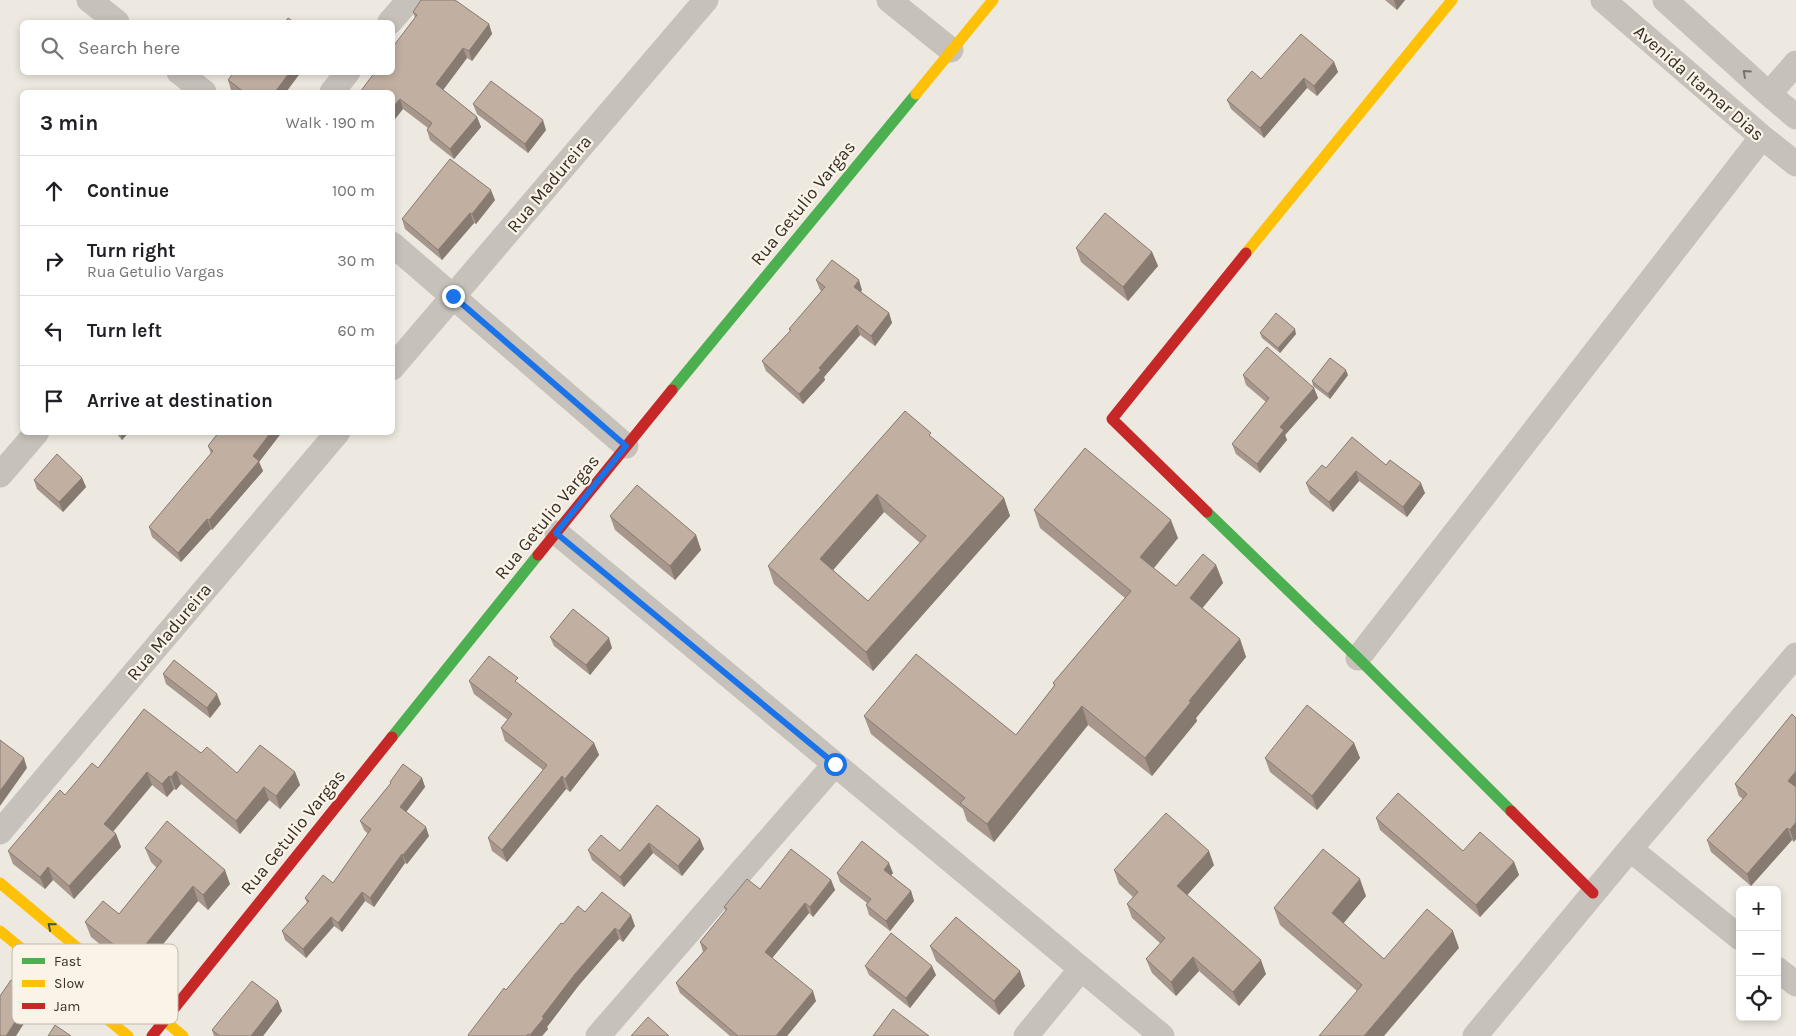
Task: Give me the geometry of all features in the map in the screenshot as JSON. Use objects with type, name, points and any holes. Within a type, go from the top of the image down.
[{"type":"street","points":[[392,20],[409,0]]},
{"type":"street","name":"Rua Madureira","points":[[395,364],[706,0]]},
{"type":"street","points":[[890,0],[950,50]]},
{"type":"street","name":"Rua Getulio Vargas","points":[[178,1003],[626,446],[993,0]]},
{"type":"street","points":[[1452,0],[1112,419],[1358,658],[1593,893]]},
{"type":"street","name":"Avenida Itamar Dias","points":[[1603,0],[1796,164]]},
{"type":"street","points":[[1665,0],[1796,116]]},
{"type":"street","points":[[1769,94],[1796,63]]},
{"type":"street","points":[[183,75],[202,90]]},
{"type":"street","points":[[334,90],[346,75]]},
{"type":"street","points":[[1358,658],[1762,137]]},
{"type":"street","points":[[395,247],[626,446]]},
{"type":"street","points":[[0,475],[34,435]]},
{"type":"street","name":"Rua Madureira","points":[[0,832],[335,435]]},
{"type":"street","points":[[556,533],[1162,1036]]},
{"type":"street","points":[[1474,1036],[1630,849],[1796,655]]},
{"type":"street","points":[[598,1036],[835,764]]},
{"type":"street","points":[[1630,849],[1736,935]]},
{"type":"street","points":[[0,883],[73,944]]},
{"type":"street","points":[[0,931],[16,944]]},
{"type":"street","points":[[1026,1036],[1082,969]]},
{"type":"street","points":[[1781,972],[1796,984]]},
{"type":"street","points":[[113,1024],[128,1036]]},
{"type":"street","name":"Rua Getulio Vargas","points":[[152,1036],[161,1024]]},
{"type":"street","points":[[168,1024],[182,1036]]},
{"type":"building","points":[[421,0],[455,0],[489,24],[469,51],[463,48],[436,84],[477,117],[450,149],[427,130],[432,123],[400,99],[395,105],[395,90],[362,90],[373,75],[395,75],[395,44],[417,15],[413,12]]},
{"type":"building","points":[[1301,34],[1334,62],[1314,86],[1304,78],[1260,128],[1227,100],[1252,71],[1261,79]]},
{"type":"building","points":[[232,75],[288,75],[276,90],[241,90],[228,80]]},
{"type":"building","points":[[491,81],[543,120],[525,144],[473,104]]},
{"type":"building","points":[[450,159],[491,190],[472,214],[470,213],[438,250],[402,219]]},
{"type":"building","points":[[1105,213],[1152,252],[1123,287],[1076,248]]},
{"type":"building","points":[[832,260],[859,280],[854,287],[889,313],[871,336],[857,325],[799,394],[762,361],[791,330],[789,329],[825,287],[816,280]]},
{"type":"building","points":[[1276,313],[1295,329],[1278,348],[1260,333]]},
{"type":"building","points":[[1267,347],[1314,388],[1280,427],[1284,430],[1257,464],[1232,444],[1269,398],[1243,375]]},
{"type":"building","points":[[1330,358],[1346,370],[1328,394],[1312,381]]},
{"type":"building","points":[[905,411],[931,433],[929,435],[1004,498],[866,652],[768,566]],"holes":[[[877,494],[926,536],[868,601],[820,559]]]},
{"type":"building","points":[[217,435],[269,435],[253,456],[259,461],[178,553],[149,527],[213,451],[208,446]]},
{"type":"building","points":[[1352,437],[1386,465],[1390,460],[1421,483],[1403,507],[1356,471],[1329,502],[1306,483],[1322,465],[1326,468]]},
{"type":"building","points":[[1085,448],[1171,520],[1140,557],[1176,586],[1203,554],[1216,565],[1190,598],[1240,639],[1145,758],[1082,706],[987,824],[960,803],[965,798],[864,716],[916,654],[1016,735],[1055,685],[1053,683],[1131,591],[1034,510]]},
{"type":"building","points":[[57,454],[82,478],[59,502],[34,480]]},
{"type":"building","points":[[637,485],[696,535],[670,566],[610,516]]},
{"type":"building","points":[[573,609],[609,638],[586,665],[550,637]]},
{"type":"building","points":[[489,656],[518,678],[515,681],[594,743],[565,779],[562,776],[502,850],[488,838],[547,765],[501,728],[512,714],[469,681]]},
{"type":"building","points":[[174,660],[217,694],[207,708],[163,674]]},
{"type":"building","points":[[1307,705],[1354,743],[1312,796],[1265,758]]},
{"type":"building","points":[[144,709],[201,753],[207,747],[237,773],[260,745],[295,772],[276,796],[264,787],[236,821],[176,771],[162,784],[147,772],[104,824],[116,834],[69,886],[48,867],[40,877],[8,851],[60,790],[65,795],[92,763],[98,768]]},
{"type":"building","points":[[1792,714],[1796,718],[1796,771],[1788,781],[1796,787],[1796,822],[1790,830],[1787,828],[1747,874],[1707,840],[1747,794],[1735,784]]},
{"type":"building","points":[[0,740],[24,758],[0,791]]},
{"type":"building","points":[[403,764],[422,778],[400,807],[426,827],[402,854],[370,898],[362,892],[338,923],[331,917],[303,949],[282,931],[309,901],[305,898],[323,875],[333,883],[371,829],[360,821],[391,783]]},
{"type":"building","points":[[1398,793],[1463,851],[1480,832],[1514,862],[1476,905],[1376,818]]},
{"type":"building","points":[[657,805],[700,839],[678,866],[649,843],[620,877],[588,850],[601,835],[620,851]]},
{"type":"building","points":[[1166,813],[1209,851],[1177,886],[1261,960],[1233,992],[1193,957],[1171,982],[1146,959],[1165,938],[1127,904],[1138,892],[1114,870]]},
{"type":"building","points":[[167,821],[225,870],[203,895],[193,886],[146,944],[113,944],[85,922],[103,901],[119,914],[162,861],[145,848]]},
{"type":"building","points":[[862,841],[889,863],[884,870],[911,891],[886,921],[866,905],[871,899],[837,873]]},
{"type":"building","points":[[791,849],[831,880],[810,907],[805,903],[765,952],[813,991],[776,1036],[738,1036],[676,983],[707,948],[700,942],[727,909],[724,907],[747,879],[760,889]]},
{"type":"building","points":[[1323,849],[1360,879],[1332,913],[1384,959],[1427,909],[1453,931],[1364,1036],[1319,1036],[1362,985],[1274,908]]},
{"type":"building","points":[[602,892],[631,915],[619,931],[615,928],[575,974],[530,1035],[469,1036],[504,988],[506,990],[561,923],[563,924],[578,906],[585,912]]},
{"type":"building","points":[[956,917],[1020,971],[994,1001],[930,946]]},
{"type":"building","points":[[891,933],[932,966],[906,998],[865,966]]},
{"type":"building","points":[[12,981],[12,1024],[14,1024],[6,1036],[0,1036],[0,996]]},
{"type":"building","points":[[252,981],[278,1001],[251,1036],[220,1036],[212,1030]]},
{"type":"building","points":[[893,1009],[929,1036],[873,1036]]},
{"type":"building","points":[[648,1017],[669,1036],[631,1036]]},
{"type":"building","points":[[55,1025],[71,1036],[48,1036]]},
{"type":"traffic: fast","points":[[672,390],[916,94]]},
{"type":"traffic: fast","points":[[1207,512],[1358,658],[1511,811]]},
{"type":"traffic: fast","points":[[392,737],[538,555]]},
{"type":"traffic: slow","points":[[916,94],[993,0]]},
{"type":"traffic: slow","points":[[1246,253],[1452,0]]},
{"type":"traffic: slow","points":[[0,883],[73,944]]},
{"type":"traffic: slow","points":[[0,931],[16,944]]},
{"type":"traffic: slow","points":[[113,1024],[128,1036]]},
{"type":"traffic: slow","points":[[169,1024],[183,1036]]},
{"type":"traffic: jam","points":[[1207,512],[1112,419],[1246,253]]},
{"type":"traffic: jam","points":[[538,555],[672,390]]},
{"type":"traffic: jam","points":[[178,1004],[392,737]]},
{"type":"traffic: jam","points":[[1511,811],[1593,893]]},
{"type":"traffic: jam","points":[[152,1036],[162,1024]]},
{"type":"route","points":[[453,296],[626,446],[556,533],[835,764]]}]
